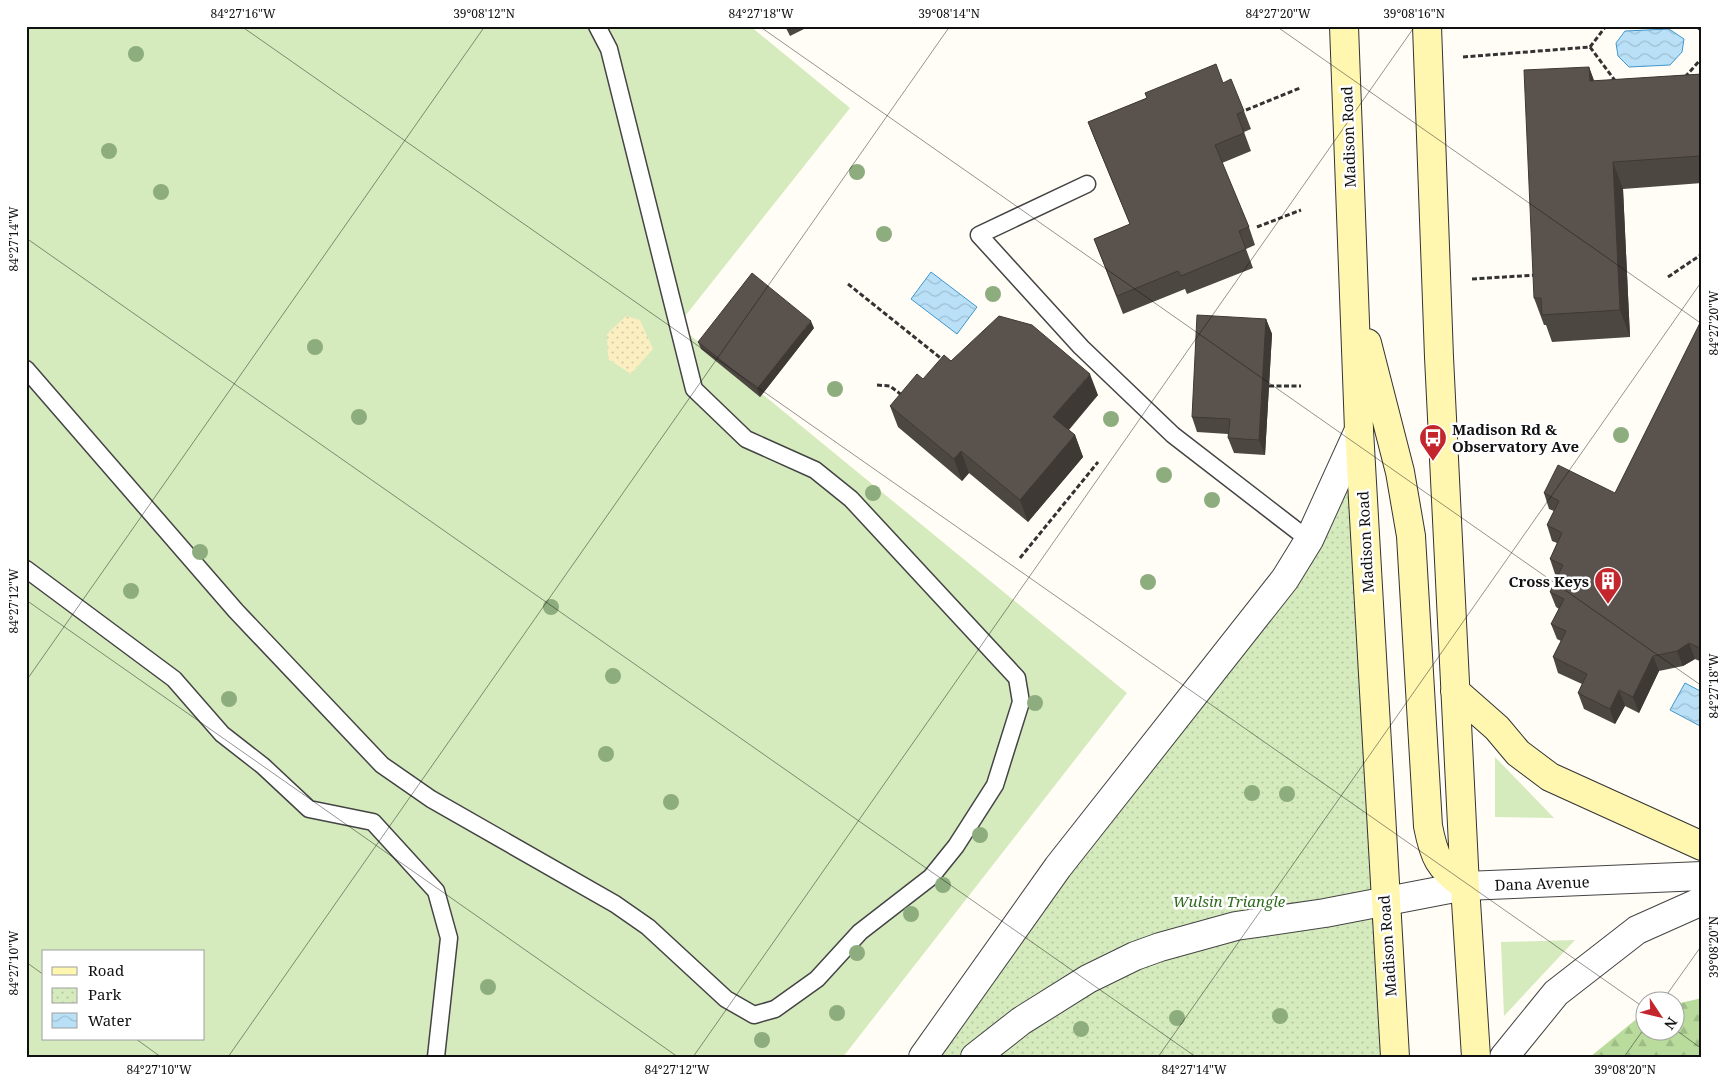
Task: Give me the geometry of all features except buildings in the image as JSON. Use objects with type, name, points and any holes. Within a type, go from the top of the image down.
[{"type":"main road","name":"Madison Road","points":[[1344,26],[1359,430],[1384,901],[1395,1057]]},
{"type":"main road","points":[[1427,26],[1439,357],[1465,886],[1476,1057]]},
{"type":"main road","points":[[1353,283],[1400,472],[1411,536],[1428,826],[1433,853],[1446,873],[1465,886]]},
{"type":"main road","points":[[1456,691],[1497,728],[1518,753],[1550,778],[1702,846]]},
{"type":"street","points":[[923,1057],[1058,867],[1285,579],[1309,540],[1359,430]]},
{"type":"street","name":"Dana Avenue","points":[[975,1057],[1021,1021],[1088,980],[1135,956],[1236,926],[1465,886],[1702,876]]},
{"type":"street","points":[[1504,1057],[1556,993],[1637,930],[1702,902]]},
{"type":"lane","points":[[26,369],[236,611],[382,765],[431,799],[615,904],[648,927],[726,999],[754,1015],[775,1009],[817,979],[860,932],[931,877],[956,846],[995,785],[1021,702],[1017,678],[851,499],[814,470],[746,440],[694,389],[609,49],[597,26]]},
{"type":"lane","points":[[1087,184],[979,235],[1081,347],[1173,435],[1309,540]]},
{"type":"lane","points":[[26,569],[174,679],[222,734],[262,766],[309,809],[373,822],[436,891],[449,938],[436,1057]]},
{"type":"path","points":[[1429,63],[1459,58],[1590,47],[1606,26]]},
{"type":"path","points":[[1696,26],[1702,31]]},
{"type":"path","points":[[1590,47],[1616,82],[1625,83]]},
{"type":"path","points":[[1684,79],[1702,58]]},
{"type":"path","points":[[1613,89],[1616,82]]},
{"type":"path","points":[[1246,110],[1300,88]]},
{"type":"path","points":[[1257,227],[1301,210]]},
{"type":"path","points":[[1668,277],[1702,254]]},
{"type":"path","points":[[1472,279],[1541,274]]},
{"type":"path","points":[[848,284],[949,364]]},
{"type":"path","points":[[936,366],[942,358]]},
{"type":"path","points":[[877,385],[890,386],[910,402]]},
{"type":"path","points":[[1269,386],[1301,386]]},
{"type":"path","points":[[1020,558],[1098,462]]},
{"type":"green space","points":[[26,26],[750,26],[850,108],[678,325],[1127,693],[843,1057],[26,1057]]},
{"type":"green space","name":"Wulsin Triangle","points":[[1359,430],[1395,1057],[923,1057],[1285,579]]},
{"type":"green space","points":[[1495,757],[1554,818],[1495,817]]},
{"type":"green space","points":[[1575,940],[1504,1016],[1501,942]]},
{"type":"green space","points":[[1702,998],[1702,1057],[1590,1057],[1636,1019],[1636,1040],[1686,1040],[1686,1002]]},
{"type":"sand","points":[[626,316],[640,320],[653,349],[631,374],[608,359],[607,334]]},
{"type":"water","points":[[1669,29],[1684,39],[1682,52],[1670,65],[1629,67],[1618,56],[1616,43],[1625,31]]},
{"type":"water","points":[[931,272],[977,307],[957,334],[911,299]]},
{"type":"water","points":[[1685,683],[1702,692],[1702,727],[1670,710]]},
{"type":"place","name":"Madison Rd & Observatory Ave","points":[[1433,462]]},
{"type":"place","name":"Cross Keys","points":[[1608,605]]}]
